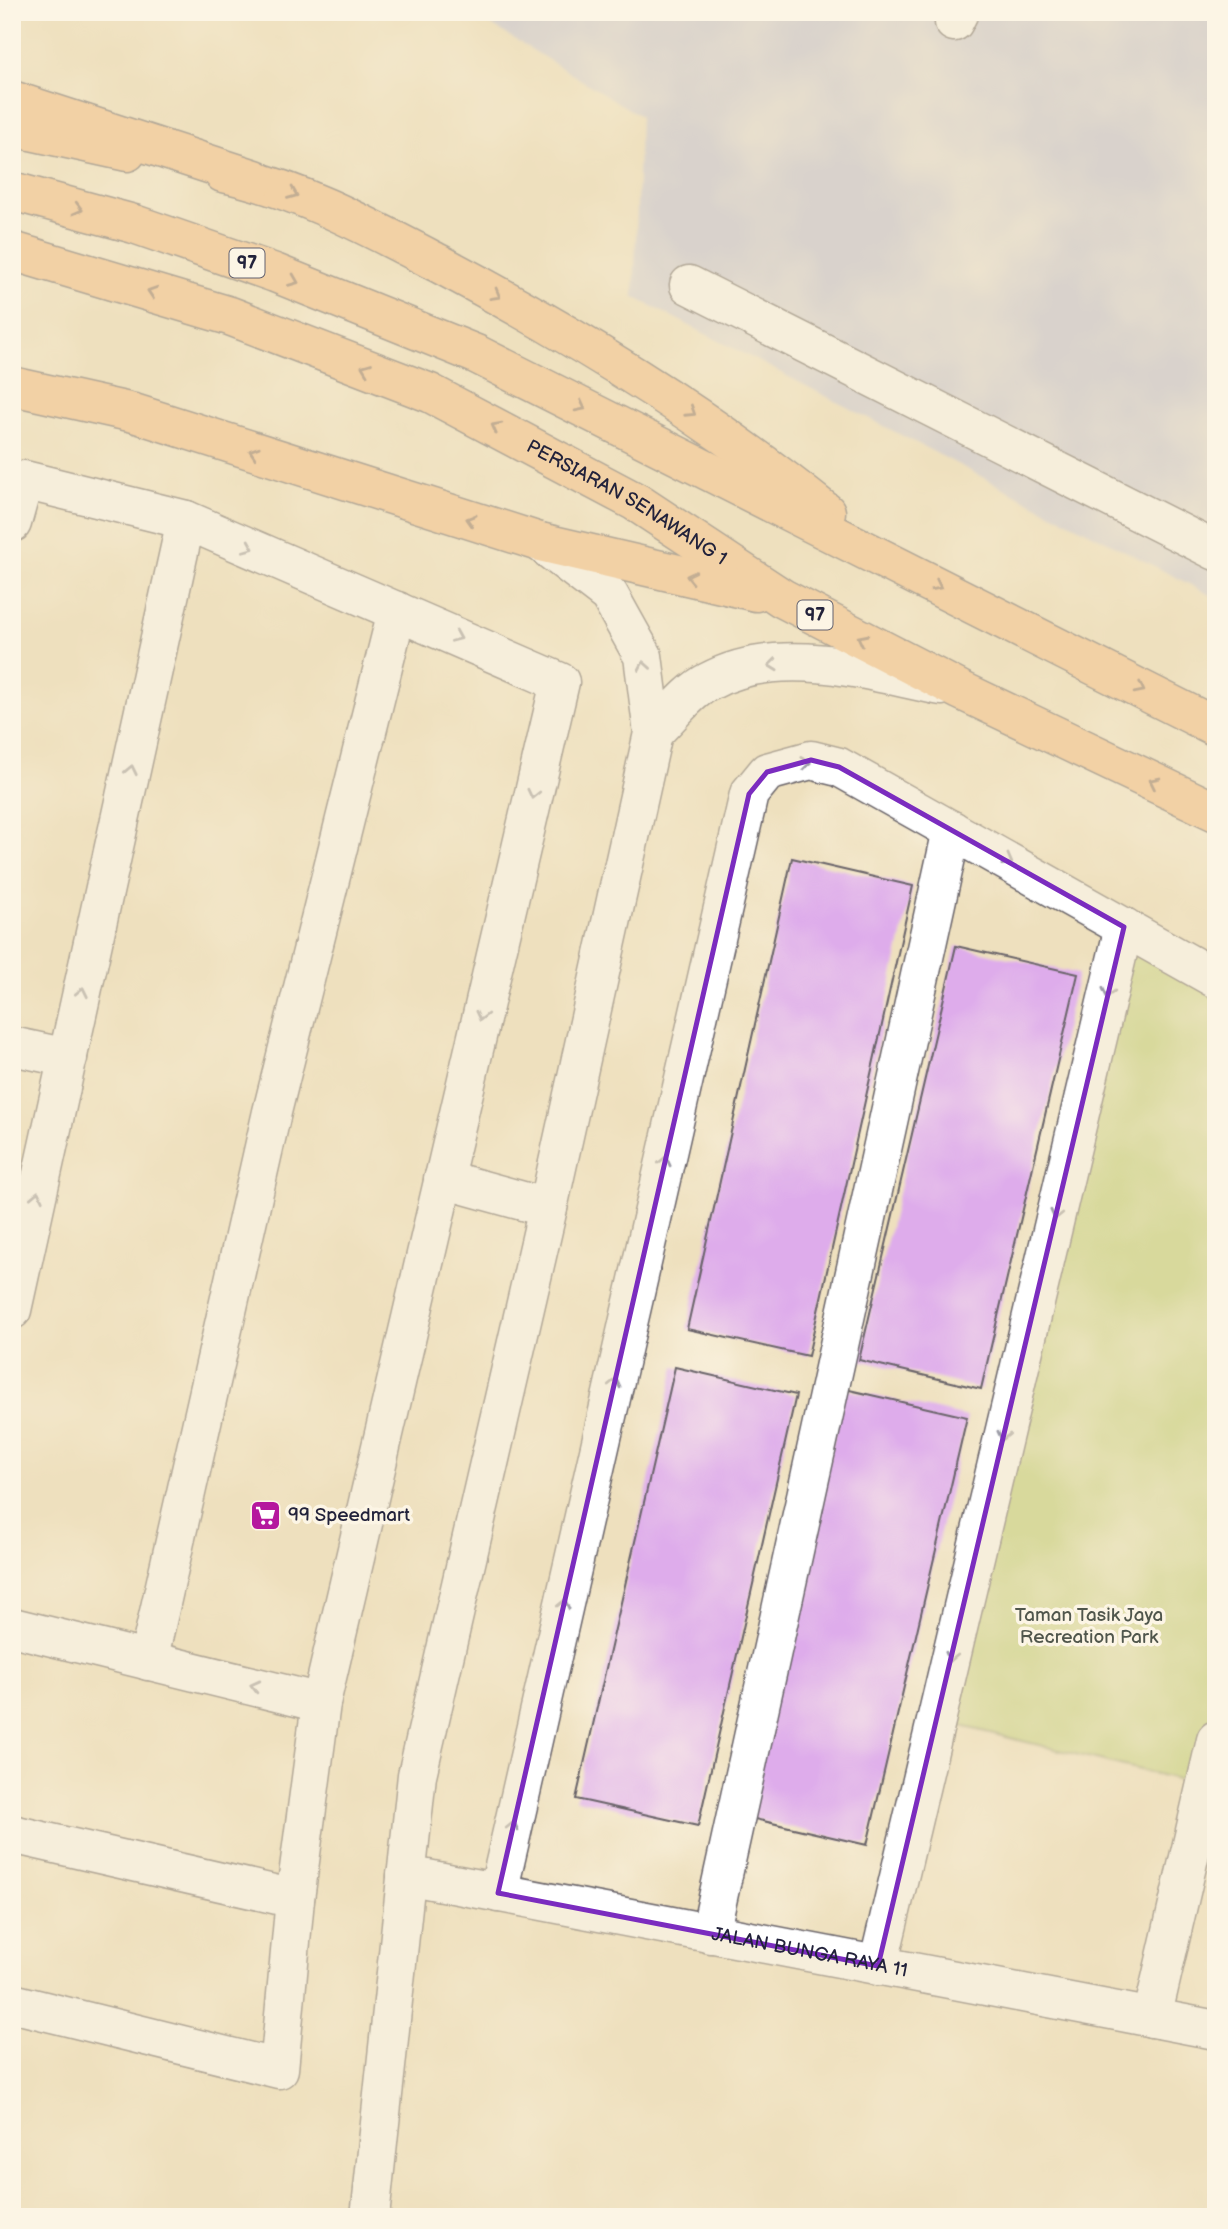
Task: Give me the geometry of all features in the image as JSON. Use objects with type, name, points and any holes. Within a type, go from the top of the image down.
[{"type":"main road","points":[[12,100],[255,179],[349,216],[476,284],[634,374],[755,454],[885,560]]},
{"type":"main road","points":[[12,127],[255,179]]},
{"type":"main road","name":"97","points":[[12,191],[134,224],[249,264],[476,354],[1215,726]]},
{"type":"main road","name":"PERSIARAN SENAWANG 1","points":[[12,251],[230,316],[430,393],[636,502],[782,598],[960,690],[1216,812]]},
{"type":"main road","points":[[12,386],[134,413],[540,542],[782,598]]},
{"type":"street","points":[[690,285],[1216,551]]},
{"type":"street","points":[[12,523],[23,480],[186,520],[560,682],[321,1703],[295,1899],[279,2069],[12,2003]]},
{"type":"street","points":[[12,1310],[186,520]]},
{"type":"street","points":[[370,2217],[417,1775],[548,1208],[653,733],[643,656],[609,595],[540,542]]},
{"type":"street","points":[[148,1661],[272,1112],[397,611]]},
{"type":"street","points":[[653,733],[707,682],[747,668],[818,661],[960,690]]},
{"type":"street","points":[[498,1893],[749,793],[768,772],[811,760],[839,767],[1216,979]]},
{"type":"street","points":[[710,1934],[952,830]]},
{"type":"street","points":[[878,1966],[1124,927]]},
{"type":"street","points":[[12,1046],[68,1058]]},
{"type":"street","points":[[443,1178],[548,1208]]},
{"type":"street","points":[[12,1628],[321,1703]]},
{"type":"street","points":[[1152,2018],[1216,1740]]},
{"type":"street","points":[[12,1835],[295,1899]]},
{"type":"street","name":"JALAN BUNGA RAYA 11","points":[[406,1875],[1216,2031]]},
{"type":"highlighted area","points":[[811,760],[839,767],[1124,927],[878,1966],[498,1893],[749,794],[767,772]]},
{"type":"shaded area","points":[[470,12],[1216,12],[1216,598],[634,297],[640,116]]},
{"type":"green space","name":"Taman Tasik Jaya Recreation Park","points":[[1124,928],[1216,980],[1216,1738],[1205,1786],[937,1720]]},
{"type":"building","points":[[792,858],[913,886],[808,1356],[687,1329]]},
{"type":"building","points":[[956,946],[1078,974],[981,1389],[859,1360]]},
{"type":"building","points":[[675,1367],[796,1395],[698,1826],[576,1799]]},
{"type":"building","points":[[845,1389],[967,1417],[867,1845],[746,1817]]},
{"type":"place","name":"99 Speedmart","points":[[265,1515]]}]
